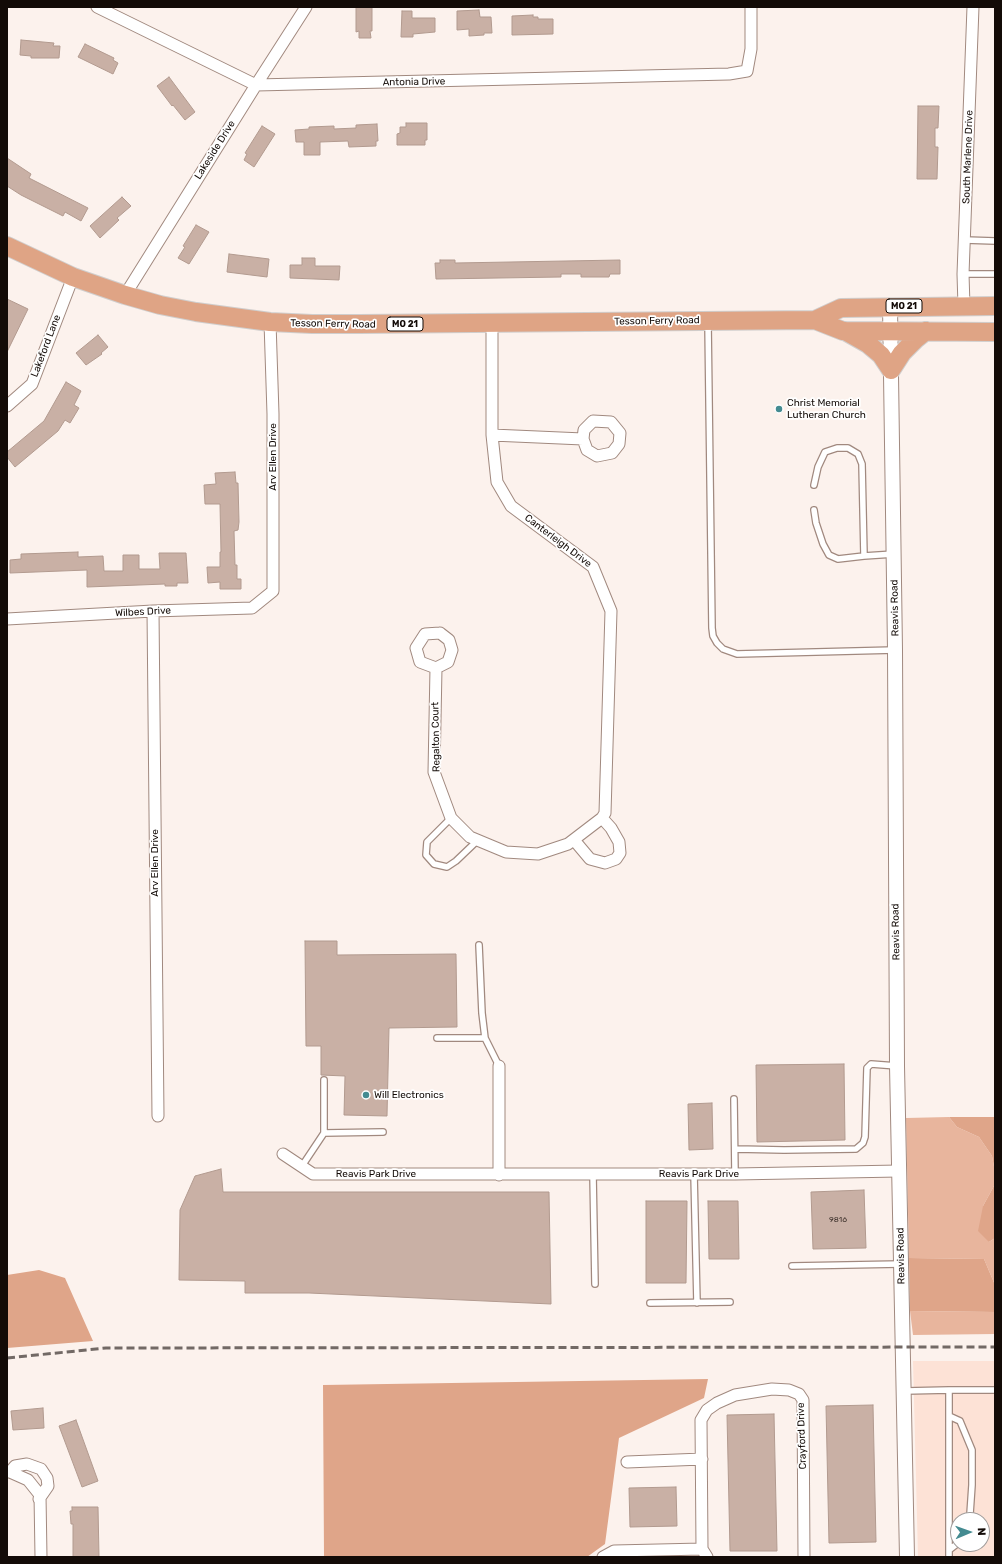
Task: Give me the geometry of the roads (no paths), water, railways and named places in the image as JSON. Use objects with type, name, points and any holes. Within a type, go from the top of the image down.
[{"type":"main road","name":"Tesson Ferry Road","points":[[7,246],[73,277],[125,295],[196,312],[270,322],[312,324],[815,320],[843,330],[995,332]]},
{"type":"main road","name":"Tesson Ferry Road","points":[[815,320],[841,308],[890,306],[995,306]]},
{"type":"main road","points":[[843,330],[868,344],[881,355],[891,370],[902,353],[916,338],[926,331]]},
{"type":"street","name":"Antonia Drive","points":[[98,7],[256,85],[729,74],[747,71],[752,48],[751,7]]},
{"type":"street","name":"Lakeside Drive","points":[[125,295],[306,7]]},
{"type":"street","name":"South Marlene Drive","points":[[964,306],[964,240],[973,7]]},
{"type":"street","name":"Lakeford Lane","points":[[7,406],[32,384],[73,277]]},
{"type":"street","name":"Reavis Road","points":[[890,306],[895,650],[899,1171],[907,1557]]},
{"type":"street","name":"Arv Ellen Drive","points":[[270,322],[273,414],[273,591]]},
{"type":"street","name":"Canterleigh Drive","points":[[492,323],[492,435],[497,482],[511,506],[593,567],[611,611],[604,815]]},
{"type":"street","points":[[492,435],[583,439]]},
{"type":"street","name":"Wilbes Drive","points":[[7,619],[153,611],[252,608],[273,591]]},
{"type":"street","name":"Arv Ellen Drive","points":[[153,611],[158,1116]]},
{"type":"street","name":"Regalton Court","points":[[436,668],[434,772],[451,818],[470,837],[506,852],[538,854],[568,844],[604,815]]},
{"type":"street","points":[[574,840],[590,859],[605,862],[616,859],[620,852],[620,842],[604,815]]},
{"type":"street","points":[[499,1066],[499,1175]]},
{"type":"street","name":"Reavis Park Drive","points":[[283,1154],[313,1174],[593,1175],[899,1171]]},
{"type":"street","name":"Crayford Drive","points":[[705,1553],[701,1420],[707,1410],[735,1395],[753,1391],[789,1390],[799,1394],[803,1400],[804,1557]]},
{"type":"street","points":[[627,1462],[702,1460]]},
{"type":"street","points":[[40,1500],[48,1486],[47,1478],[41,1469],[27,1464],[15,1466],[9,1472],[28,1480],[40,1495],[40,1500],[41,1557]]},
{"type":"street","points":[[603,1557],[614,1551],[705,1553]]},
{"type":"lane","points":[[964,240],[995,241]]},
{"type":"lane","points":[[963,274],[995,274]]},
{"type":"lane","points":[[708,320],[713,636],[723,649],[737,654],[895,650]]},
{"type":"lane","points":[[814,485],[818,468],[825,452],[837,448],[848,448],[858,454],[862,464],[864,556]]},
{"type":"lane","points":[[814,510],[822,544],[829,555],[838,559],[894,554]]},
{"type":"lane","points":[[451,818],[427,842],[426,854],[434,864],[447,867],[456,861],[478,840]]},
{"type":"lane","points":[[479,945],[482,1013],[485,1038],[499,1066]]},
{"type":"lane","points":[[438,1038],[485,1038]]},
{"type":"lane","points":[[736,1149],[856,1149],[863,1143],[865,1137],[867,1068],[871,1064],[898,1066]]},
{"type":"lane","points":[[302,1166],[324,1133],[324,1080]]},
{"type":"lane","points":[[734,1099],[736,1149],[735,1174]]},
{"type":"lane","points":[[324,1133],[383,1132]]},
{"type":"lane","points":[[694,1174],[697,1303]]},
{"type":"lane","points":[[593,1175],[595,1284]]},
{"type":"lane","points":[[792,1266],[901,1264]]},
{"type":"lane","points":[[650,1303],[730,1302]]},
{"type":"lane","points":[[949,1390],[949,1557]]},
{"type":"lane","points":[[904,1391],[995,1390]]},
{"type":"lane","points":[[949,1416],[960,1421],[972,1450],[970,1512]]},
{"type":"railway","points":[[7,1358],[106,1348],[995,1347]]},
{"type":"place","name":"Christ Memorial Lutheran Church","points":[[779,409]]},
{"type":"place","name":"Will Electronics","points":[[366,1095]]}]
